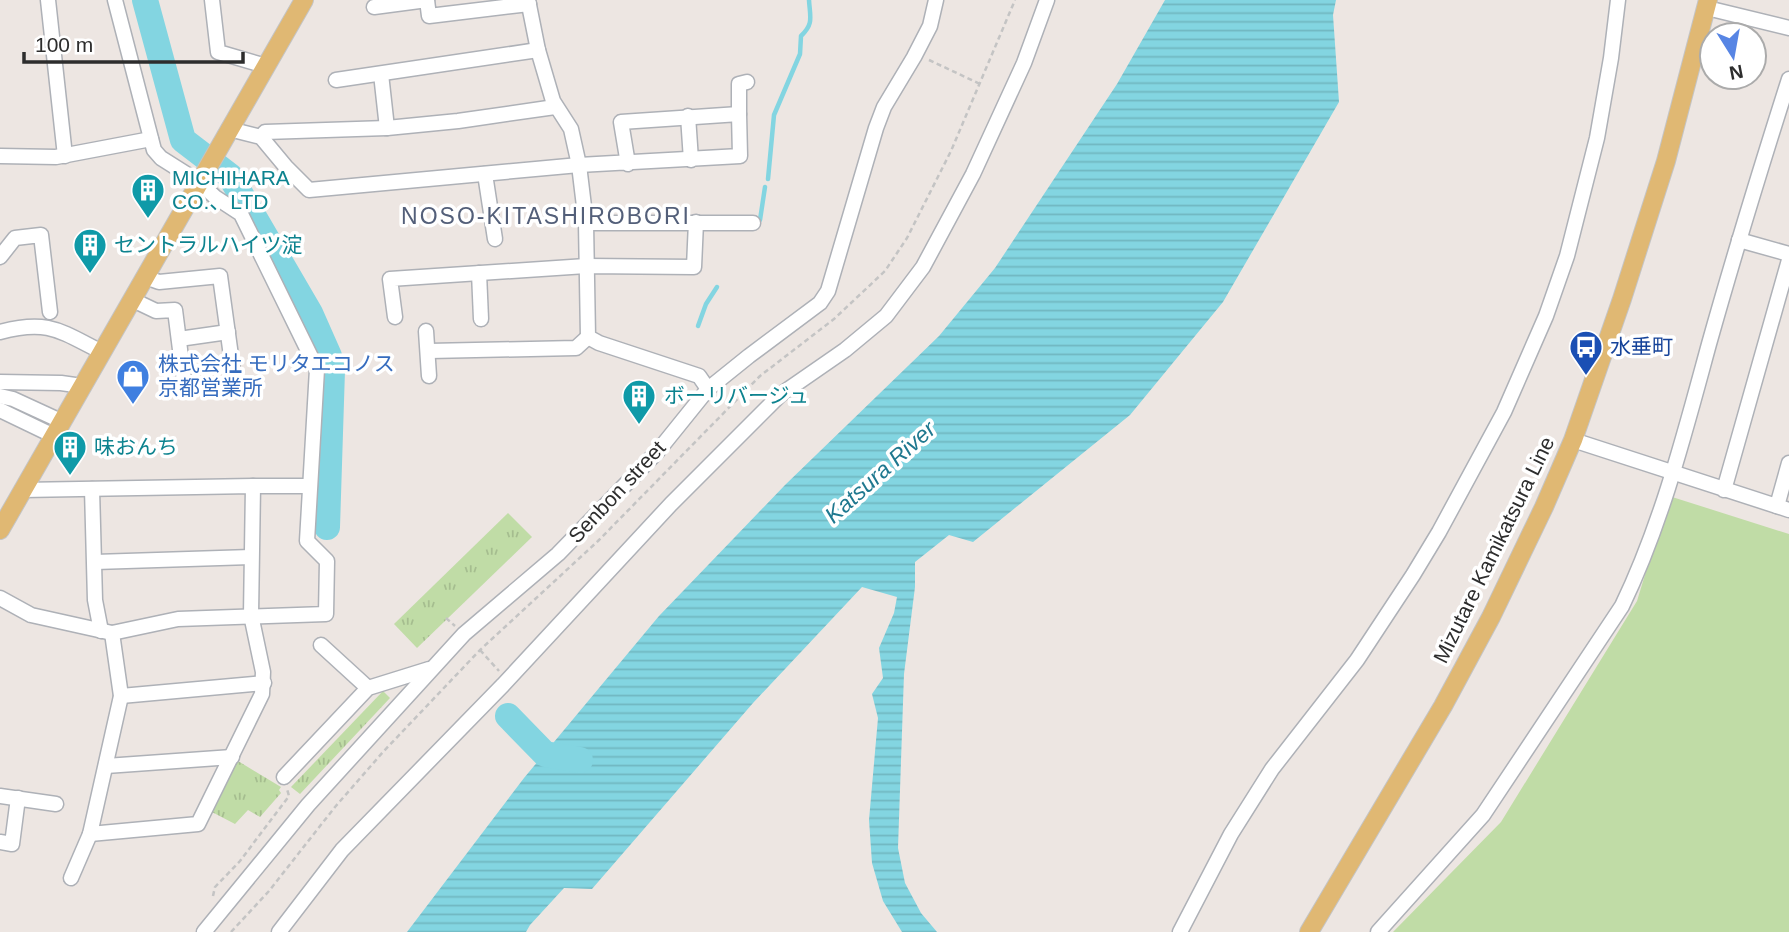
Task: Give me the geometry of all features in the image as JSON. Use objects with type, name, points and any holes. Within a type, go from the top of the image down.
[{"type":"main road","points":[[0,530],[304,0]]},
{"type":"main road","name":"Mizutare Kamikatsura Line","points":[[1309,932],[1443,706],[1479,639],[1544,507],[1573,440],[1666,161],[1707,4]]},
{"type":"street","points":[[48,0],[65,156]]},
{"type":"street","points":[[0,598],[31,615],[106,632],[178,619],[326,614],[327,561],[307,541],[317,369],[241,214],[215,197],[201,180],[161,158],[154,150],[115,0]]},
{"type":"street","points":[[212,0],[218,52],[266,66]]},
{"type":"street","points":[[374,7],[427,0],[429,16],[528,2],[538,50],[555,107],[571,129],[579,165],[586,223],[588,337],[576,348],[429,351]]},
{"type":"street","name":"Senbon street","points":[[204,932],[308,805],[464,634],[558,554],[658,451],[708,389],[820,303],[828,290],[884,107],[930,26],[936,0]]},
{"type":"street","points":[[279,932],[342,850],[671,504],[780,395],[845,350],[887,316],[923,267],[973,174],[1024,63],[1047,0]]},
{"type":"street","points":[[1180,932],[1231,834],[1272,769],[1357,660],[1413,575],[1504,412],[1546,316],[1570,244],[1597,138],[1618,0]]},
{"type":"street","points":[[1707,4],[1789,28]]},
{"type":"street","points":[[336,80],[538,50]]},
{"type":"street","points":[[381,74],[387,128]]},
{"type":"street","points":[[1378,932],[1483,815],[1622,606],[1632,586],[1673,473],[1739,240],[1789,79]]},
{"type":"street","points":[[225,135],[261,137],[309,190],[579,165],[740,156],[739,83],[747,82]]},
{"type":"street","points":[[261,137],[265,132],[387,128],[471,120],[555,107]]},
{"type":"street","points":[[628,164],[621,121],[739,114]]},
{"type":"street","points":[[688,116],[691,160]]},
{"type":"street","points":[[0,156],[65,156],[151,139]]},
{"type":"street","points":[[485,174],[495,239]]},
{"type":"street","points":[[395,317],[390,279],[586,266],[694,267],[696,222]]},
{"type":"street","points":[[586,223],[752,223]]},
{"type":"street","points":[[0,257],[15,238],[41,235],[50,312]]},
{"type":"street","points":[[1739,240],[1789,254]]},
{"type":"street","points":[[1724,490],[1789,260]]},
{"type":"street","points":[[479,273],[481,319]]},
{"type":"street","points":[[134,300],[156,311],[175,310],[185,389],[235,385],[220,276],[159,282],[145,276]]},
{"type":"street","points":[[0,332],[37,325],[55,328],[102,352]]},
{"type":"street","points":[[426,331],[429,376]]},
{"type":"street","points":[[178,339],[228,332]]},
{"type":"street","points":[[588,337],[699,376],[708,389]]},
{"type":"street","points":[[0,382],[82,386]]},
{"type":"street","points":[[0,396],[13,399],[58,429]]},
{"type":"street","points":[[0,410],[58,429]]},
{"type":"street","points":[[1573,440],[1783,508],[1789,463]]},
{"type":"street","points":[[90,834],[198,824],[262,694],[264,683],[251,615],[253,486]]},
{"type":"street","points":[[22,490],[310,486]]},
{"type":"street","points":[[71,878],[90,834],[121,696],[106,632],[95,600],[92,489]]},
{"type":"street","points":[[95,562],[251,557]]},
{"type":"street","points":[[321,645],[368,688]]},
{"type":"street","points":[[284,776],[368,688],[431,668]]},
{"type":"street","points":[[121,696],[264,683]]},
{"type":"street","points":[[106,766],[232,757]]},
{"type":"street","points":[[0,796],[56,804]]},
{"type":"street","points":[[0,842],[12,844],[18,798]]},
{"type":"path","points":[[916,54],[980,84]]},
{"type":"path","points":[[480,650],[507,679]]},
{"type":"path","points":[[215,887],[240,861],[289,796],[284,776]]},
{"type":"green space","points":[[1669,496],[1789,534],[1789,932],[1393,932],[1501,822],[1637,601]]},
{"type":"green space","points":[[508,513],[532,537],[417,648],[394,624]]},
{"type":"green space","points":[[383,691],[390,698],[300,794],[291,787]]},
{"type":"green space","points":[[238,761],[281,787],[281,793],[260,817],[248,810],[235,824],[210,811]]},
{"type":"water","name":"Katsura River","points":[[1165,0],[1336,0],[1333,15],[1339,102],[1223,302],[1130,415],[973,542],[949,535],[915,562],[915,587],[904,674],[898,848],[905,883],[921,913],[937,932],[902,932],[883,901],[872,863],[869,820],[878,718],[872,694],[883,678],[879,648],[894,613],[897,597],[862,587],[753,703],[592,889],[564,888],[526,932],[407,932],[524,778],[659,616],[785,485],[939,336],[995,268],[1117,84]]},
{"type":"waterway","points":[[145,0],[183,140],[230,176],[310,313],[329,356],[332,370],[327,527]]},
{"type":"waterway","points":[[768,179],[774,115],[800,54],[801,36],[810,24],[809,0]]},
{"type":"waterway","points":[[760,220],[765,187]]},
{"type":"waterway","points":[[698,326],[706,304],[717,287]]},
{"type":"waterway","points":[[508,716],[545,754],[580,760]]},
{"type":"place","name":"MICHIHARA CO.、LTD","points":[[148,220]]},
{"type":"place","name":"セントラルハイツ淀","points":[[90,275]]},
{"type":"place","name":"水垂町","points":[[1586,377]]},
{"type":"place","name":"株式会社 モリタエコノス 京都営業所","points":[[133,406]]},
{"type":"place","name":"ボーリバージュ","points":[[639,426]]},
{"type":"place","name":"味おんち","points":[[70,477]]},
{"type":"district","name":"NOSO-KITASHIROBORI","points":[[546,216]]}]
